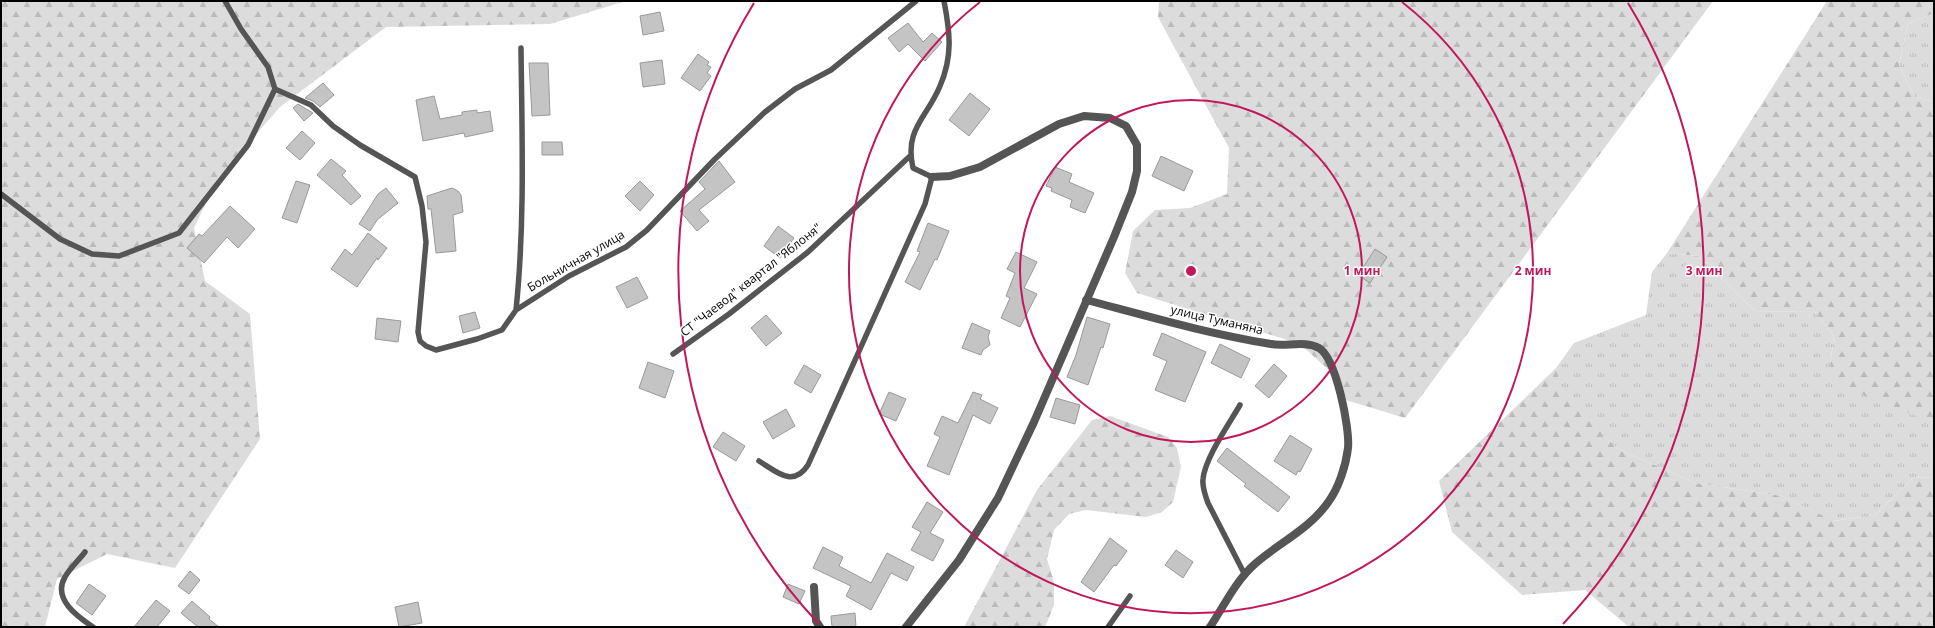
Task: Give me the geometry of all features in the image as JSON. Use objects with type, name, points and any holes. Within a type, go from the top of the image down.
[{"type":"street","points":[[906,627],[959,560],[998,498],[1034,422],[1132,192],[1137,170],[1137,145],[1126,126],[1110,118],[1084,116],[1059,124],[980,167],[950,176],[932,177]]},
{"type":"street","name":"улица Туманяна","points":[[1086,300],[1240,339],[1274,345],[1307,345],[1319,348],[1328,361],[1345,411],[1348,447],[1339,483],[1319,515],[1256,563],[1245,575],[1210,627]]},
{"type":"street","points":[[814,587],[816,621],[820,627]]},
{"type":"lane","points":[[1,194],[60,239],[92,254],[118,256],[179,233],[248,145],[275,89],[268,67],[241,29],[225,1]]},
{"type":"lane","name":"Больничная улица","points":[[275,89],[312,105],[333,126],[360,145],[415,177],[422,206],[426,242],[418,332],[420,341],[426,346],[436,350],[477,339],[502,330],[516,310],[569,276],[626,247],[647,230],[715,158],[764,112],[795,89],[831,70],[916,1]]},
{"type":"lane","points":[[759,461],[785,476],[794,477],[803,473],[808,465],[922,211],[932,177],[913,168],[910,156],[911,141],[920,121],[940,87],[948,64],[950,43],[944,1]]},
{"type":"lane","points":[[516,310],[520,273],[523,181],[521,48]]},
{"type":"lane","name":"СТ \"Чаевод\" квартал \"Яблоня\"","points":[[673,354],[729,314],[808,252],[910,156]]},
{"type":"lane","points":[[1240,405],[1206,466],[1203,479],[1204,491],[1208,503],[1245,575]]},
{"type":"lane","points":[[85,552],[64,578],[62,592],[65,603],[79,618],[93,627]]},
{"type":"lane","points":[[1108,627],[1130,596]]},
{"type":"green space","points":[[1,1],[626,1],[550,24],[386,27],[280,107],[218,178],[194,228],[205,281],[250,314],[260,439],[175,568],[107,554],[57,579],[45,627],[1,627]]},
{"type":"green space","points":[[1159,1],[1713,1],[1405,418],[1339,398],[1332,373],[1300,344],[1137,293],[1125,273],[1133,231],[1155,210],[1190,208],[1227,194],[1229,148],[1158,17]]},
{"type":"green space","points":[[1827,1],[1934,1],[1934,13],[1908,24],[1899,65],[1915,97],[1934,102],[1934,423],[1849,389],[1830,366],[1834,336],[1815,312],[1755,311],[1699,256],[1667,253]]},
{"type":"green space","points":[[1934,13],[1934,102],[1915,97],[1899,65],[1908,24]]},
{"type":"green space","points":[[1667,253],[1699,256],[1755,311],[1815,312],[1834,336],[1830,366],[1916,415],[1934,423],[1934,478],[1914,477],[1875,515],[1833,521],[1782,496],[1696,483],[1618,449],[1563,396],[1556,368],[1574,343],[1646,315],[1652,272]]},
{"type":"green space","points":[[1556,368],[1564,396],[1618,449],[1696,483],[1782,496],[1834,521],[1875,515],[1914,477],[1934,478],[1934,627],[1629,627],[1585,590],[1522,595],[1452,532],[1439,481]]},
{"type":"green space","points":[[1110,416],[1168,437],[1177,448],[1181,467],[1173,502],[1162,512],[1146,517],[1086,510],[1069,514],[1054,530],[1047,559],[1054,582],[1054,605],[1045,627],[964,627],[1037,490],[1092,420]]},
{"type":"building","points":[[660,12],[664,31],[643,35],[640,16]]},
{"type":"building","points":[[908,23],[923,42],[932,33],[942,42],[925,61],[908,44],[899,52],[888,38]]},
{"type":"building","points":[[698,54],[709,62],[707,65],[711,67],[707,73],[711,76],[700,91],[681,78]]},
{"type":"building","points":[[662,60],[665,84],[643,87],[640,63]]},
{"type":"building","points":[[529,63],[548,63],[550,115],[532,116]]},
{"type":"building","points":[[323,83],[334,95],[320,107],[313,101],[305,98]]},
{"type":"building","points":[[970,93],[990,109],[969,136],[949,120]]},
{"type":"building","points":[[434,96],[440,119],[462,115],[462,112],[477,110],[477,113],[490,111],[493,131],[465,137],[464,133],[423,141],[416,100]]},
{"type":"building","points":[[298,104],[313,113],[304,121],[293,108]]},
{"type":"building","points":[[302,131],[315,143],[300,160],[286,148]]},
{"type":"building","points":[[542,142],[562,142],[563,155],[542,155]]},
{"type":"building","points":[[1161,156],[1193,171],[1184,191],[1152,176]]},
{"type":"building","points":[[331,159],[346,171],[342,175],[361,196],[351,205],[317,175]]},
{"type":"building","points":[[719,161],[735,182],[699,210],[709,221],[697,231],[680,211],[705,189],[699,182]]},
{"type":"building","points":[[1055,167],[1072,174],[1069,182],[1094,193],[1085,213],[1070,207],[1072,200],[1051,191],[1052,188],[1046,186]]},
{"type":"building","points":[[296,181],[310,185],[297,223],[282,218]]},
{"type":"building","points":[[640,181],[654,195],[640,211],[625,196]]},
{"type":"building","points":[[386,188],[398,203],[377,220],[370,231],[359,224],[378,194]]},
{"type":"building","points":[[452,188],[458,191],[461,195],[463,212],[453,215],[456,251],[436,253],[431,209],[428,209],[427,196]]},
{"type":"building","points":[[230,206],[255,229],[238,248],[227,237],[204,263],[187,248],[199,234],[202,236]]},
{"type":"building","points":[[928,223],[949,231],[937,260],[935,259],[920,290],[905,282],[920,252],[917,251]]},
{"type":"building","points":[[778,226],[794,238],[780,258],[764,246]]},
{"type":"building","points":[[368,233],[387,248],[378,260],[377,258],[357,287],[331,269],[345,249],[352,255]]},
{"type":"building","points":[[1375,249],[1387,257],[1370,283],[1358,275]]},
{"type":"building","points":[[1016,252],[1037,262],[1024,288],[1037,294],[1020,327],[1001,318],[1010,298],[1006,296],[1015,273],[1007,269]]},
{"type":"building","points":[[637,277],[648,298],[627,308],[616,287]]},
{"type":"building","points":[[475,312],[480,328],[463,333],[459,316]]},
{"type":"building","points":[[766,315],[782,333],[766,346],[751,328]]},
{"type":"building","points":[[1087,317],[1110,324],[1103,348],[1101,347],[1088,385],[1067,377],[1076,355]]},
{"type":"building","points":[[377,318],[401,321],[398,342],[375,339]]},
{"type":"building","points":[[972,323],[990,331],[988,337],[990,345],[983,350],[981,355],[962,348]]},
{"type":"building","points":[[1162,333],[1206,352],[1185,402],[1155,390],[1167,361],[1153,355]]},
{"type":"building","points":[[1220,344],[1250,359],[1241,378],[1211,363]]},
{"type":"building","points":[[648,362],[674,371],[665,398],[639,388]]},
{"type":"building","points":[[1274,364],[1287,376],[1269,398],[1255,386]]},
{"type":"building","points":[[804,365],[821,375],[811,393],[794,383]]},
{"type":"building","points":[[889,392],[906,399],[896,421],[879,414]]},
{"type":"building","points":[[973,392],[982,395],[980,399],[998,408],[990,424],[973,415],[949,475],[927,466],[940,437],[934,434],[942,416],[958,423]]},
{"type":"building","points":[[1056,398],[1080,405],[1075,424],[1050,417]]},
{"type":"building","points":[[786,409],[795,426],[773,439],[763,422]]},
{"type":"building","points":[[723,432],[745,446],[736,461],[713,447]]},
{"type":"building","points":[[1290,435],[1312,449],[1300,472],[1298,471],[1296,475],[1274,461]]},
{"type":"building","points":[[1227,448],[1290,497],[1278,512],[1244,486],[1246,484],[1217,461]]},
{"type":"building","points":[[927,502],[943,512],[930,533],[944,540],[933,561],[911,550],[921,532],[912,527]]},
{"type":"building","points":[[1110,538],[1127,551],[1116,566],[1114,565],[1094,592],[1081,582]]},
{"type":"building","points":[[823,547],[843,557],[839,566],[871,583],[887,553],[914,567],[907,581],[891,573],[871,610],[846,596],[851,586],[813,568]]},
{"type":"building","points":[[1176,550],[1193,562],[1183,578],[1165,565]]},
{"type":"building","points":[[190,571],[200,580],[189,594],[178,586]]},
{"type":"building","points":[[89,584],[106,596],[92,615],[76,603]]},
{"type":"building","points":[[788,584],[805,591],[799,604],[783,597]]},
{"type":"building","points":[[156,600],[170,611],[157,627],[134,627]]},
{"type":"building","points":[[192,601],[219,627],[198,627],[181,613]]},
{"type":"building","points":[[418,602],[422,623],[399,627],[395,607]]},
{"type":"building","points":[[855,613],[856,627],[832,627],[831,616]]}]
